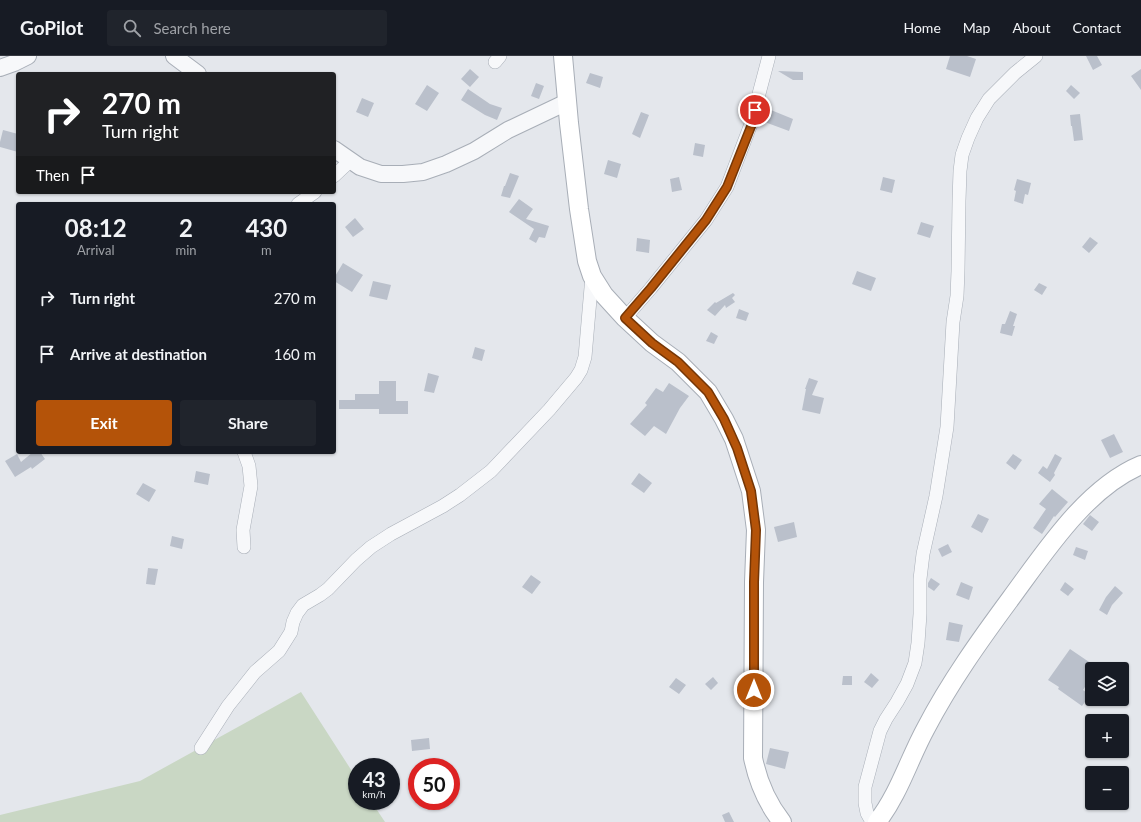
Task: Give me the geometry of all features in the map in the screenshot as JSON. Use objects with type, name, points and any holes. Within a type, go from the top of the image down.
[{"type":"main road","points":[[563,56],[579,209],[587,261],[592,276],[604,295],[625,318],[652,343],[678,362],[708,392],[734,439],[751,491],[756,530],[754,582],[754,758],[758,780],[770,805],[781,822]]},
{"type":"main road","points":[[877,822],[884,814],[892,799],[925,729],[941,700],[993,622],[1045,551],[1076,514],[1106,485],[1141,465]]},
{"type":"street","points":[[0,68],[28,56]]},
{"type":"street","points":[[174,56],[195,72]]},
{"type":"street","points":[[625,318],[706,220],[727,187],[752,124],[769,56]]},
{"type":"street","points":[[872,822],[867,813],[865,803],[866,787],[880,731],[907,684],[915,663],[920,614],[920,579],[923,554],[936,496],[947,427],[953,322],[957,296],[959,194],[962,155],[977,118],[989,99],[1015,73],[1036,56]]},
{"type":"street","points":[[336,150],[360,167],[381,174],[423,172],[446,164],[474,151],[508,130],[567,102]]},
{"type":"street","points":[[336,174],[350,160]]},
{"type":"street","points":[[301,202],[313,194]]},
{"type":"street","points":[[201,748],[228,706],[255,672],[279,651],[291,632],[297,613],[303,605],[328,589],[371,547],[443,506],[491,471],[549,410],[576,378],[581,370],[585,357],[592,276]]},
{"type":"street","points":[[244,548],[242,530],[251,486],[249,466],[245,454]]},
{"type":"green space","points":[[301,692],[348,765],[348,810],[377,810],[385,822],[0,822],[0,815],[140,781]]},
{"type":"building","points":[[950,56],[967,56],[976,59],[970,77],[946,69]]},
{"type":"building","points":[[1086,56],[1097,56],[1102,65],[1093,70]]},
{"type":"building","points":[[470,69],[479,77],[470,87],[461,79]]},
{"type":"building","points":[[1141,69],[1141,90],[1131,76]]},
{"type":"building","points":[[778,71],[803,72],[803,80],[793,80]]},
{"type":"building","points":[[590,73],[603,77],[600,88],[586,83]]},
{"type":"building","points":[[536,83],[544,86],[539,99],[531,96]]},
{"type":"building","points":[[427,85],[439,93],[427,111],[415,104]]},
{"type":"building","points":[[1071,85],[1080,93],[1074,99],[1066,91]]},
{"type":"building","points":[[468,89],[490,104],[502,108],[497,120],[485,115],[461,100]]},
{"type":"building","points":[[362,98],[374,103],[368,117],[356,112]]},
{"type":"building","points":[[766,108],[793,119],[789,131],[762,121]]},
{"type":"building","points":[[641,112],[649,115],[640,138],[632,134]]},
{"type":"building","points":[[1080,114],[1083,140],[1074,141],[1070,115]]},
{"type":"building","points":[[3,130],[16,133],[16,151],[0,147]]},
{"type":"building","points":[[695,143],[705,145],[703,157],[693,155]]},
{"type":"building","points":[[608,160],[621,164],[617,178],[604,174]]},
{"type":"building","points":[[510,173],[519,176],[510,198],[501,196]]},
{"type":"building","points":[[679,177],[682,190],[672,192],[670,179]]},
{"type":"building","points":[[883,177],[895,180],[892,193],[880,190]]},
{"type":"building","points":[[1017,179],[1031,183],[1028,195],[1025,194],[1023,204],[1014,201],[1016,191],[1014,190]]},
{"type":"building","points":[[519,199],[533,209],[526,219],[549,226],[545,238],[539,237],[536,243],[529,239],[534,229],[509,212]]},
{"type":"building","points":[[355,218],[364,229],[353,237],[345,227]]},
{"type":"building","points":[[921,222],[934,226],[930,238],[917,234]]},
{"type":"building","points":[[1090,237],[1098,243],[1089,253],[1082,247]]},
{"type":"building","points":[[637,238],[650,240],[649,253],[636,251]]},
{"type":"building","points":[[343,263],[363,275],[352,292],[336,282],[336,275]]},
{"type":"building","points":[[857,271],[876,278],[871,291],[852,284]]},
{"type":"building","points":[[373,281],[391,285],[387,300],[369,296]]},
{"type":"building","points":[[1039,283],[1047,287],[1042,295],[1034,290]]},
{"type":"building","points":[[733,293],[735,295],[732,298],[735,302],[726,308],[725,305],[715,316],[707,310],[715,302],[716,303]]},
{"type":"building","points":[[739,309],[749,313],[746,321],[736,318]]},
{"type":"building","points":[[1010,311],[1017,314],[1013,326],[1015,326],[1012,336],[1000,333],[1002,324],[1005,324]]},
{"type":"building","points":[[711,332],[718,336],[714,344],[706,341]]},
{"type":"building","points":[[475,347],[485,350],[482,361],[472,358]]},
{"type":"building","points":[[428,373],[439,376],[434,393],[424,391]]},
{"type":"building","points":[[809,378],[818,381],[812,395],[824,398],[820,414],[802,410],[805,389]]},
{"type":"building","points":[[379,381],[396,381],[396,401],[408,401],[408,414],[379,414],[379,409],[339,409],[339,400],[355,400],[355,394],[379,394]]},
{"type":"building","points":[[669,383],[689,396],[680,408],[666,434],[654,426],[645,436],[630,424],[647,405],[645,403],[656,388],[663,392]]},
{"type":"building","points":[[1114,434],[1123,452],[1110,458],[1101,440]]},
{"type":"building","points":[[17,454],[21,462],[31,454],[41,454],[45,459],[32,469],[31,467],[15,477],[5,461]]},
{"type":"building","points":[[1013,454],[1022,460],[1015,470],[1006,463]]},
{"type":"building","points":[[1055,454],[1062,458],[1054,473],[1055,475],[1050,482],[1038,473],[1043,466],[1047,469]]},
{"type":"building","points":[[196,471],[210,474],[208,485],[194,482]]},
{"type":"building","points":[[639,473],[652,483],[644,493],[631,484]]},
{"type":"building","points":[[143,483],[156,490],[149,502],[136,494]]},
{"type":"building","points":[[1052,489],[1068,502],[1055,517],[1054,516],[1042,534],[1033,528],[1046,509],[1039,504]]},
{"type":"building","points":[[978,514],[989,519],[982,533],[971,527]]},
{"type":"building","points":[[1090,515],[1099,522],[1092,531],[1083,524]]},
{"type":"building","points":[[794,522],[797,537],[778,542],[774,527]]},
{"type":"building","points":[[172,536],[184,539],[182,549],[170,546]]},
{"type":"building","points":[[948,544],[952,552],[942,557],[938,549]]},
{"type":"building","points":[[1076,547],[1088,551],[1085,560],[1073,555]]},
{"type":"building","points":[[148,568],[158,569],[155,585],[146,584]]},
{"type":"building","points":[[531,575],[541,582],[532,594],[522,587]]},
{"type":"building","points":[[931,578],[940,584],[934,591],[928,587],[928,583]]},
{"type":"building","points":[[961,582],[973,587],[969,600],[956,595]]},
{"type":"building","points":[[1065,582],[1074,589],[1068,596],[1060,590]]},
{"type":"building","points":[[1115,586],[1123,593],[1112,605],[1107,615],[1099,610],[1106,597]]},
{"type":"building","points":[[949,622],[963,625],[959,642],[946,640]]},
{"type":"building","points":[[1070,649],[1089,662],[1085,662],[1085,687],[1083,690],[1085,691],[1085,702],[1082,706],[1048,680]]},
{"type":"building","points":[[871,673],[879,680],[872,688],[864,682]]},
{"type":"building","points":[[843,676],[852,676],[852,685],[842,685]]},
{"type":"building","points":[[713,677],[718,683],[711,690],[705,684]]},
{"type":"building","points":[[676,678],[686,685],[679,694],[669,687]]},
{"type":"building","points":[[429,738],[430,749],[412,751],[411,740]]},
{"type":"building","points":[[770,748],[789,752],[785,769],[766,764]]},
{"type":"building","points":[[729,812],[734,822],[725,822],[722,815]]},
{"type":"route","points":[[754,690],[754,582],[756,530],[751,491],[734,439],[708,392],[678,362],[652,343],[625,318],[706,220],[727,187],[752,124],[755,110]]}]
